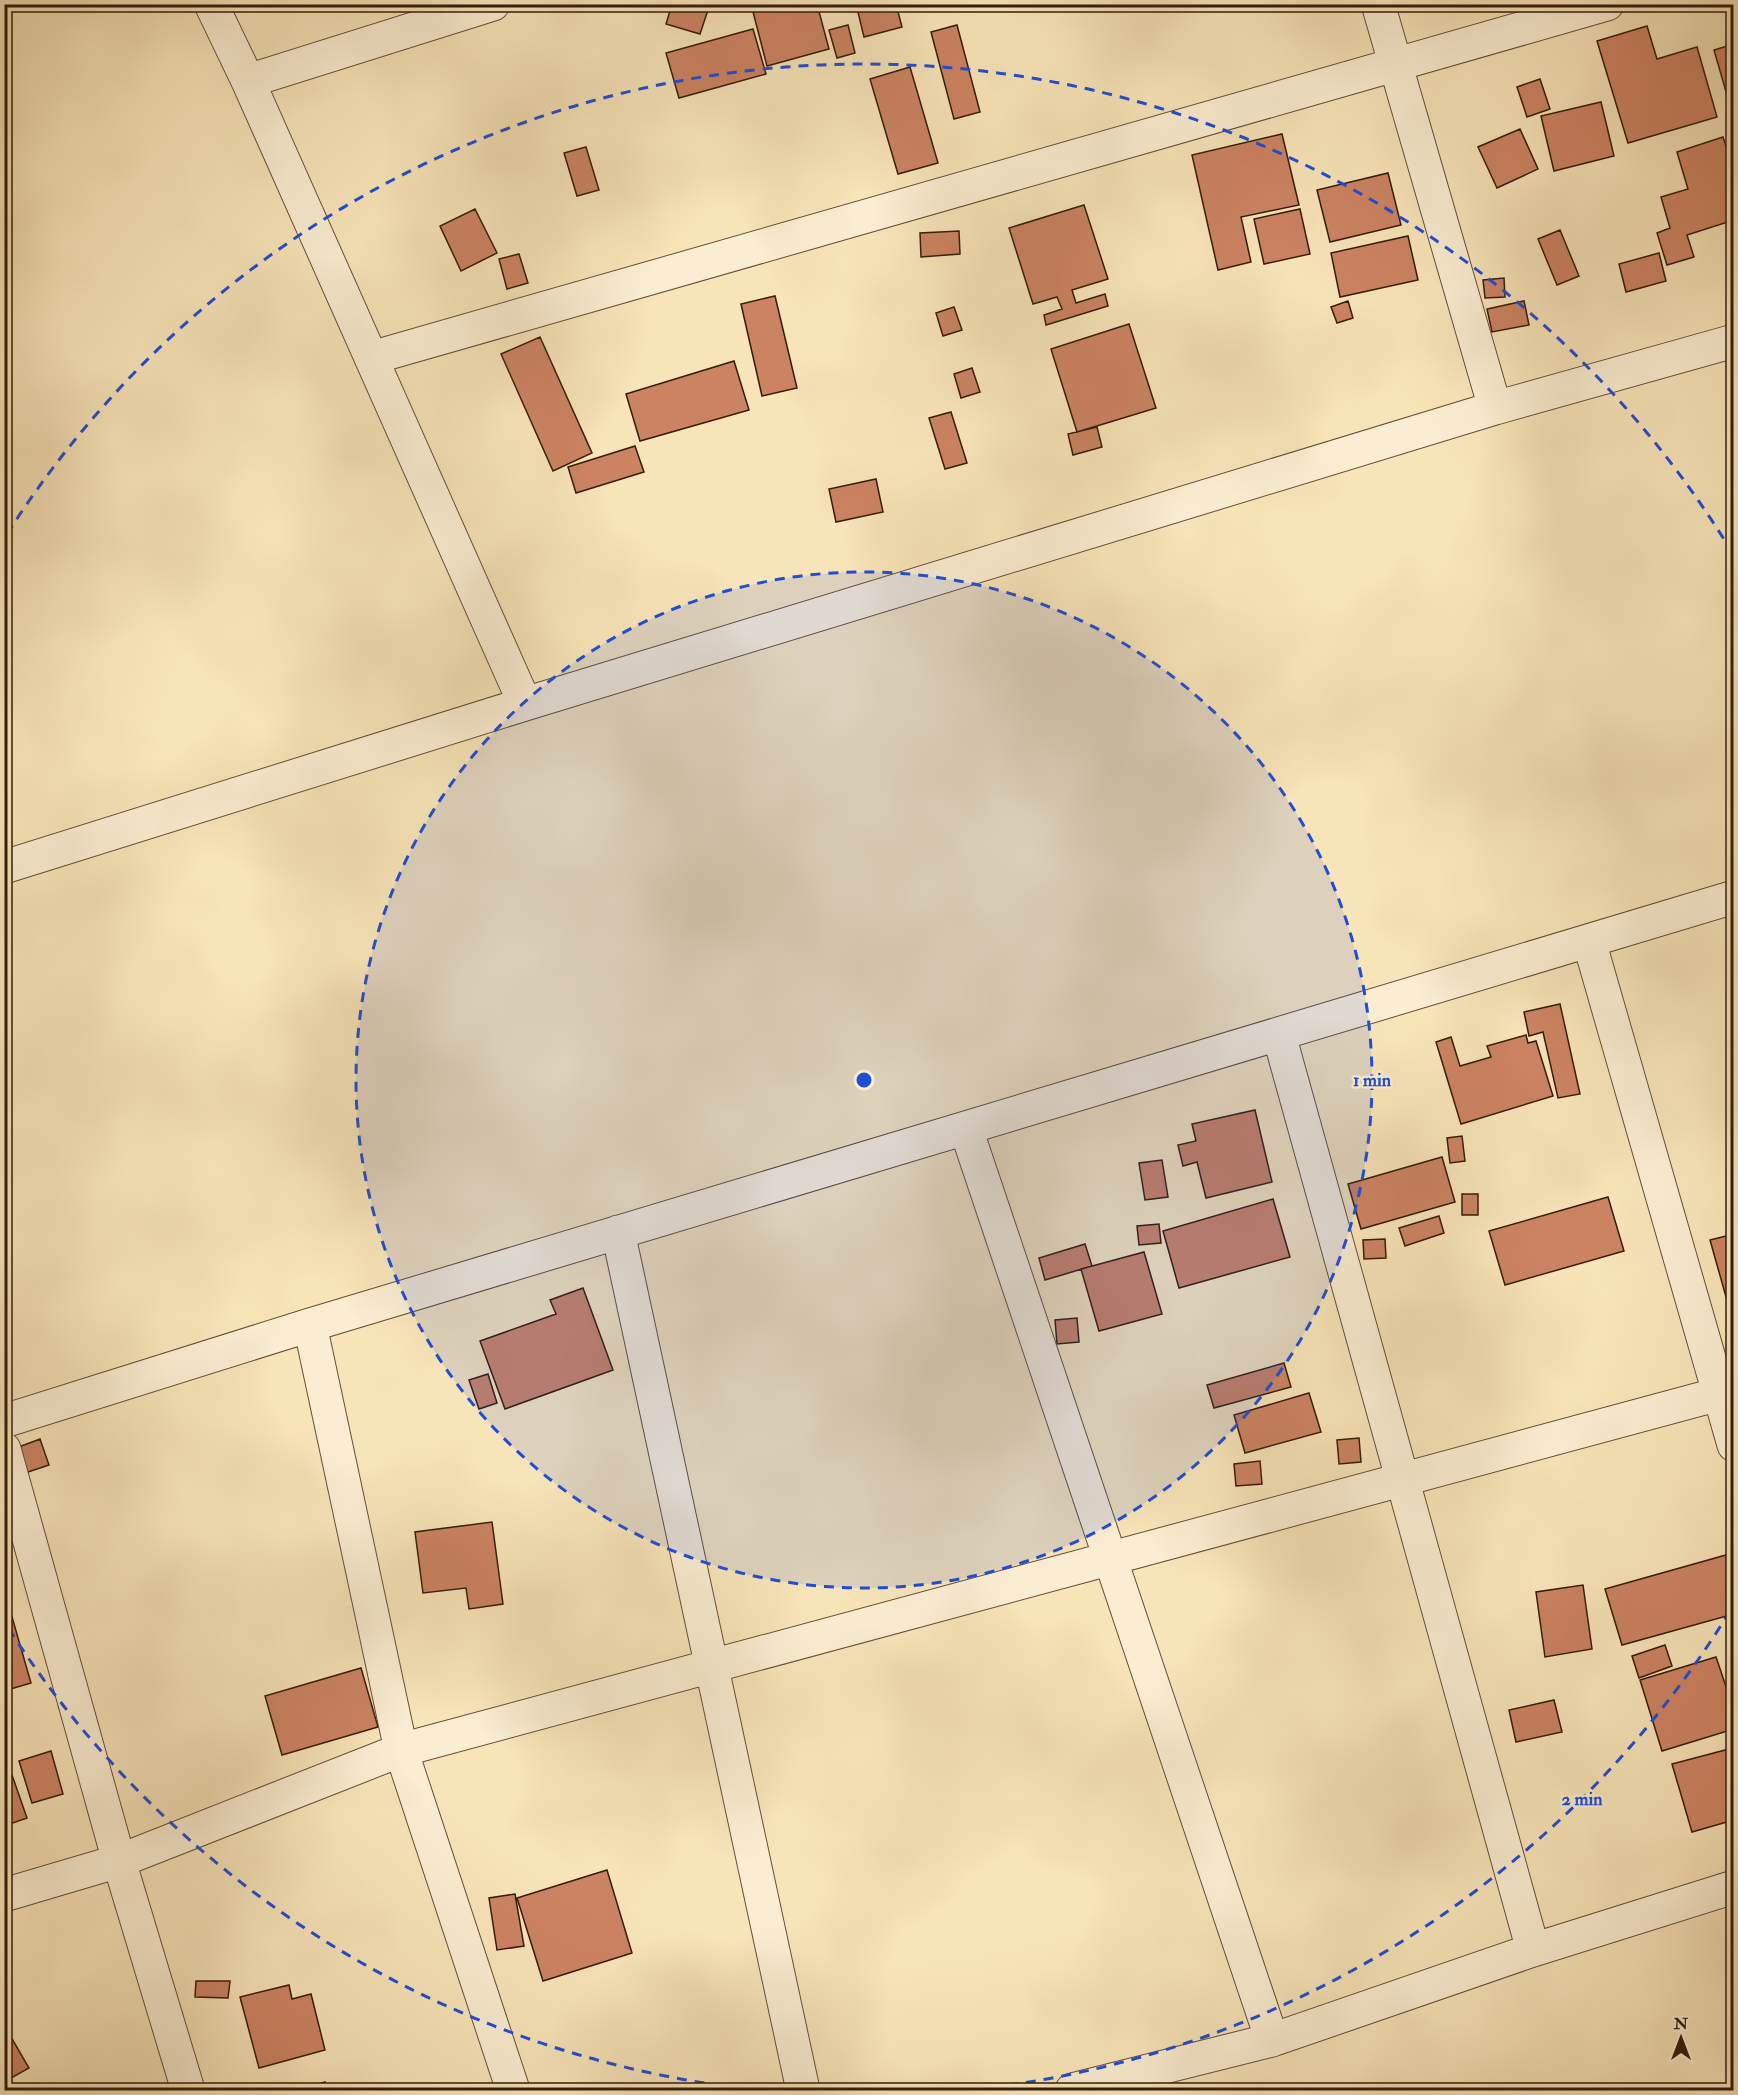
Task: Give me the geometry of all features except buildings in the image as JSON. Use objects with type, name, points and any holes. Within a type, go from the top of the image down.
[{"type":"street","points":[[211,4],[248,81],[525,704]]},
{"type":"street","points":[[248,81],[493,4]]},
{"type":"street","points":[[1378,4],[1495,408]]},
{"type":"street","points":[[372,358],[1607,4]]},
{"type":"street","points":[[4,867],[525,704],[1495,408],[1734,341]]},
{"type":"street","points":[[4,1421],[310,1325],[1734,897]]},
{"type":"street","points":[[1589,941],[1726,1392],[1734,1445]]},
{"type":"street","points":[[1279,1035],[1533,1950]]},
{"type":"street","points":[[966,1129],[1108,1559],[1272,2040]]},
{"type":"street","points":[[618,1232],[803,2091]]},
{"type":"street","points":[[310,1325],[401,1750],[513,2091]]},
{"type":"street","points":[[4,1895],[119,1861],[401,1750],[1726,1392]]},
{"type":"street","points":[[4,1449],[119,1861],[188,2091]]},
{"type":"street","points":[[1072,2091],[1272,2040],[1533,1950],[1734,1887]]}]
